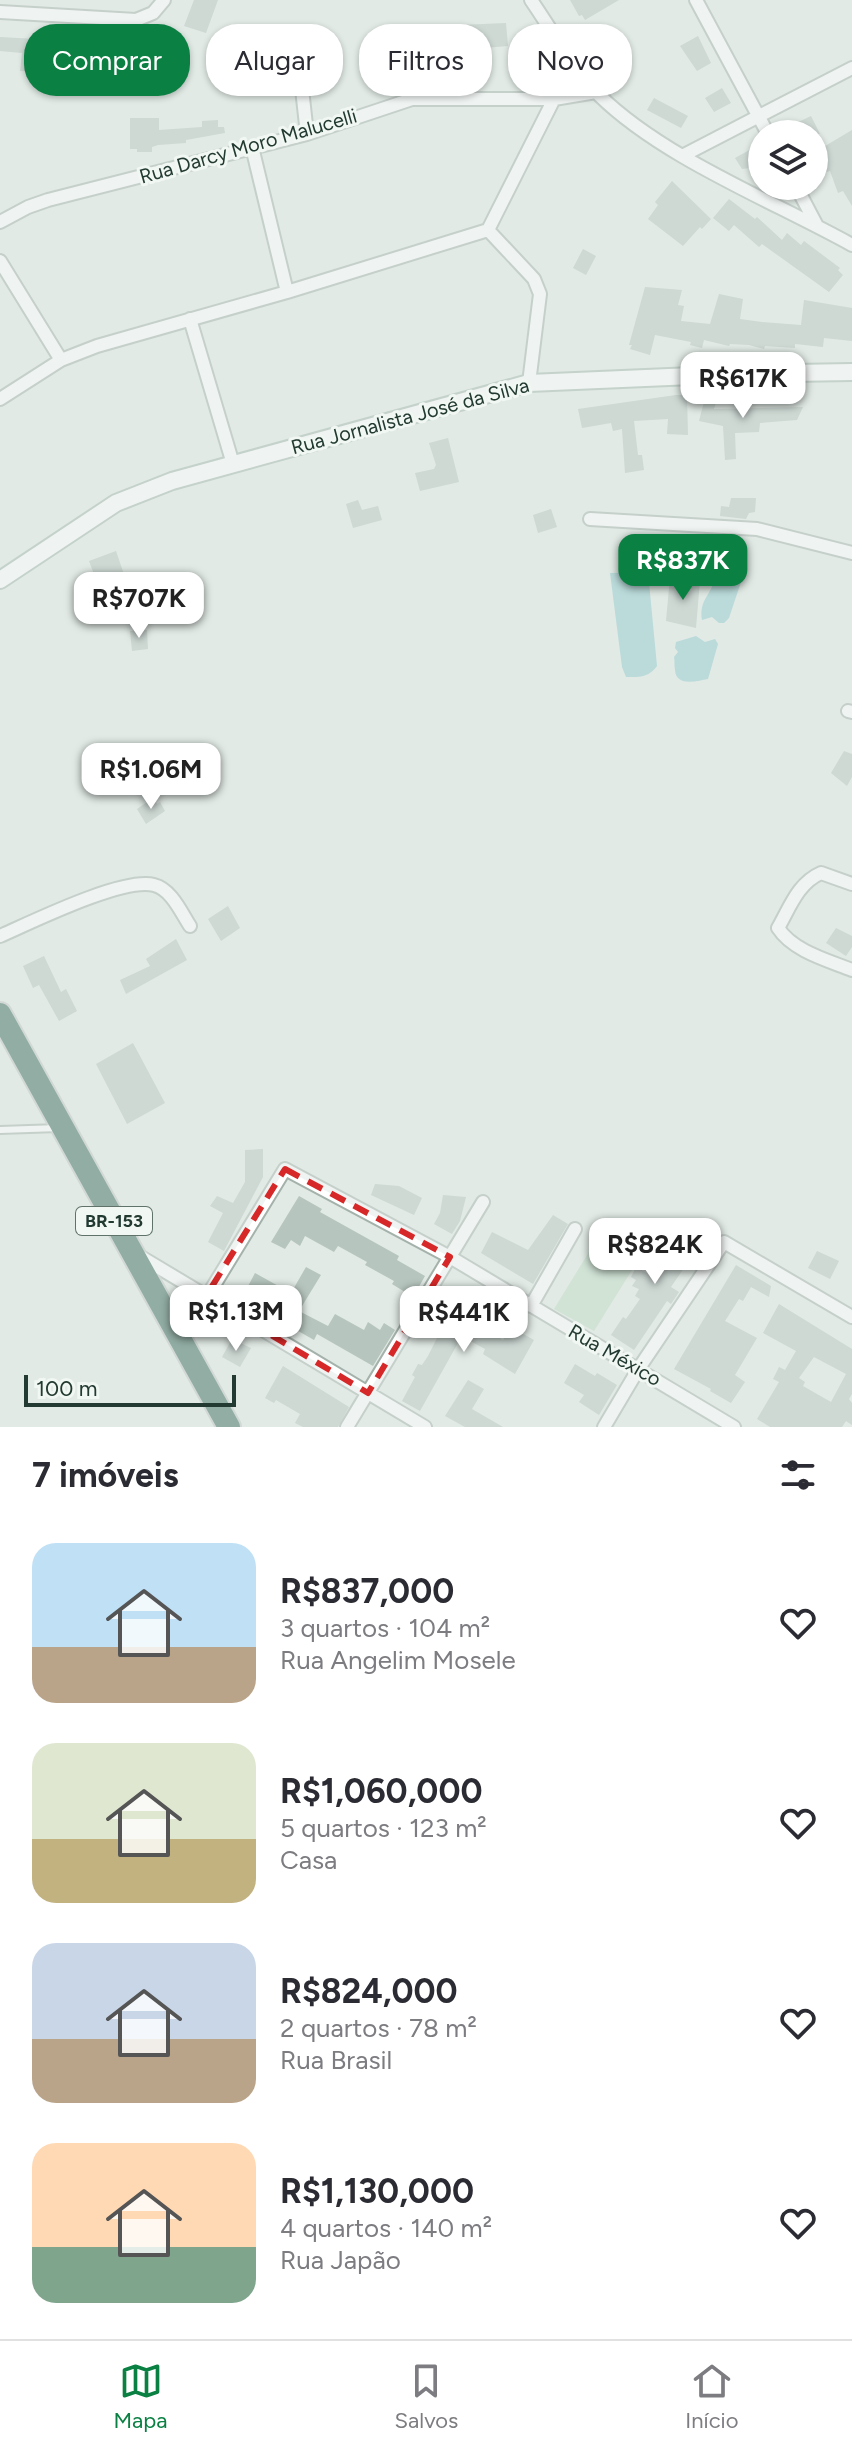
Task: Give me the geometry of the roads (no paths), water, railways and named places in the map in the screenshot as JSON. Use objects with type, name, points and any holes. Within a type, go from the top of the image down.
[{"type":"highway","name":"BR-153","points":[[0,1014],[229,1427]]},
{"type":"main road","name":"Rua Jornalista José da Silva","points":[[0,580],[116,503],[172,481],[529,383],[852,372]]},
{"type":"street","points":[[0,12],[136,20],[153,13],[164,0]]},
{"type":"street","points":[[531,0],[548,24]]},
{"type":"street","points":[[696,0],[760,120]]},
{"type":"street","points":[[682,156],[852,68]]},
{"type":"street","points":[[303,96],[307,134]]},
{"type":"street","name":"Rua Darcy Moro Malucelli","points":[[0,222],[48,200],[307,134],[412,99],[554,99],[572,96]]},
{"type":"street","points":[[600,96],[620,115],[682,156],[852,245]]},
{"type":"street","points":[[0,399],[61,360],[97,346],[488,230],[554,99]]},
{"type":"street","points":[[252,147],[287,292]]},
{"type":"street","points":[[803,200],[817,226]]},
{"type":"street","points":[[488,230],[534,279],[540,294],[529,383]]},
{"type":"street","points":[[0,261],[61,360]]},
{"type":"street","points":[[190,319],[233,464]]},
{"type":"street","points":[[590,519],[757,529],[852,553]]},
{"type":"street","points":[[852,884],[821,873],[804,882],[778,928],[810,953],[852,970]]},
{"type":"street","points":[[0,936],[115,889],[136,884],[154,885],[164,890],[190,926]]},
{"type":"street","name":"Rua México","points":[[206,1296],[285,1169],[450,1257],[734,1427]]},
{"type":"street","points":[[347,1427],[483,1202]]},
{"type":"street","points":[[531,1306],[575,1229]]},
{"type":"street","points":[[604,1427],[639,1368],[724,1242],[852,1317]]},
{"type":"street","points":[[130,1251],[425,1427]]},
{"type":"street","points":[[181,1339],[206,1296]]},
{"type":"lane","points":[[0,1130],[62,1128]]},
{"type":"water","points":[[736,567],[738,577],[742,579],[729,618],[724,623],[712,617],[702,620],[703,604],[714,582],[714,569]]},
{"type":"water","points":[[648,572],[657,666],[647,675],[626,677],[622,667],[610,573]]},
{"type":"water","points":[[696,636],[705,642],[715,639],[718,644],[708,679],[683,681],[675,670],[676,642]]}]
